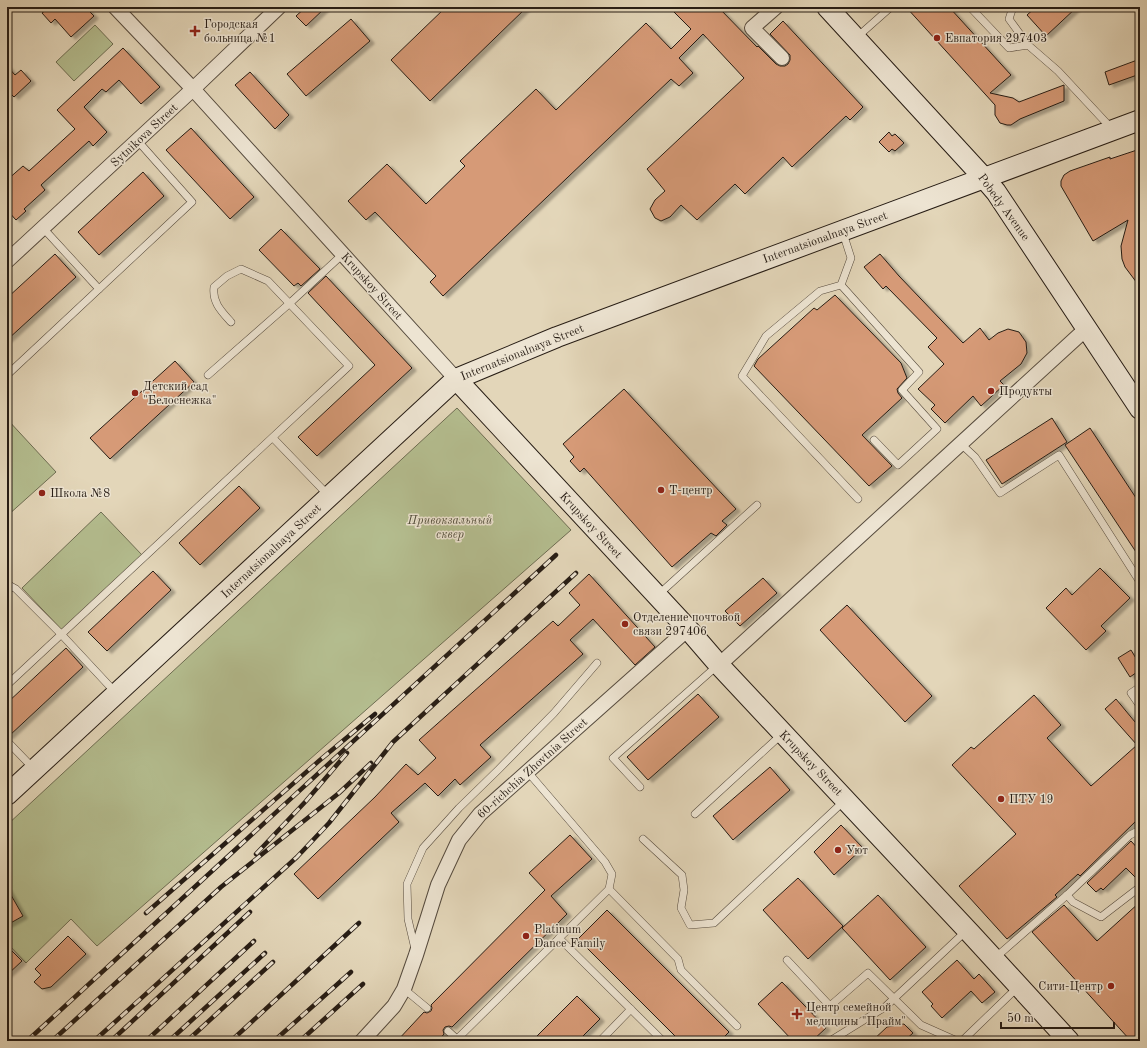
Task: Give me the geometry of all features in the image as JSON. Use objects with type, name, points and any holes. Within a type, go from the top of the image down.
[{"type":"street","name":"Sytnikova Street","points":[[7,261],[193,89],[279,7]]},
{"type":"street","points":[[776,7],[752,28],[782,58]]},
{"type":"street","name":"Pobedy Avenue","points":[[827,7],[996,192],[1140,409]]},
{"type":"street","name":"Krupskoy Street","points":[[119,8],[456,379],[688,629],[719,665],[846,799],[1069,1041]]},
{"type":"street","name":"Internatsionalnaya Street","points":[[7,795],[456,379],[557,337],[1140,120]]},
{"type":"street","points":[[719,665],[1087,328]]},
{"type":"street","name":"60-richchia Zhovtnia Street","points":[[362,1041],[394,1006],[404,989],[438,885],[459,840],[480,814],[688,629]]},
{"type":"lane","points":[[856,38],[891,7]]},
{"type":"lane","points":[[970,7],[1009,48],[1028,45]]},
{"type":"lane","points":[[1013,7],[1009,20],[1028,45],[1058,71],[1112,130]]},
{"type":"lane","points":[[7,375],[192,202],[137,140]]},
{"type":"lane","points":[[42,228],[99,289]]},
{"type":"lane","points":[[841,285],[850,258],[843,231]]},
{"type":"lane","points":[[208,375],[343,254]]},
{"type":"lane","points":[[7,685],[349,366],[268,280],[241,269],[227,276],[214,287],[213,295],[218,307],[231,322]]},
{"type":"lane","points":[[841,285],[919,372],[902,390],[937,429],[898,465],[874,440]]},
{"type":"lane","points":[[841,285],[820,291],[766,336],[742,376],[858,499]]},
{"type":"lane","points":[[273,438],[330,497]]},
{"type":"lane","points":[[961,444],[975,457],[1000,493],[1058,455],[1140,582]]},
{"type":"lane","points":[[657,596],[757,505]]},
{"type":"lane","points":[[7,584],[16,590],[61,634],[117,694]]},
{"type":"lane","points":[[416,955],[408,919],[408,884],[423,848],[459,808],[554,713],[597,663]]},
{"type":"lane","points":[[640,787],[613,758],[719,665]]},
{"type":"lane","points":[[1140,687],[1131,693],[1140,706]]},
{"type":"lane","points":[[695,814],[783,734]]},
{"type":"lane","points":[[7,741],[35,770]]},
{"type":"lane","points":[[448,1030],[456,1040],[609,889],[612,874],[605,862],[527,771]]},
{"type":"lane","points":[[643,839],[682,875],[684,890],[681,908],[690,925],[714,923],[846,799]]},
{"type":"lane","points":[[994,958],[1067,895],[1130,835],[1140,830]]},
{"type":"lane","points":[[1067,895],[1073,902],[1101,917],[1140,888]]},
{"type":"lane","points":[[609,889],[678,959],[681,970],[737,1026]]},
{"type":"lane","points":[[830,1041],[885,1007],[967,930]]},
{"type":"lane","points":[[559,938],[664,1041]]},
{"type":"lane","points":[[787,960],[830,1006],[868,972],[921,1026],[957,1041]]},
{"type":"lane","points":[[962,1041],[1019,986]]},
{"type":"lane","points":[[404,989],[427,1008]]},
{"type":"lane","points":[[600,1041],[631,1009]]},
{"type":"green space","points":[[95,25],[113,44],[74,81],[56,62]]},
{"type":"green space","name":"Привокзальный сквер","points":[[457,408],[571,530],[97,946],[71,919],[26,963],[7,943],[7,825]]},
{"type":"green space","points":[[7,419],[56,472],[7,516]]},
{"type":"green space","points":[[101,512],[142,555],[62,630],[22,588]]},
{"type":"building","points":[[44,7],[85,7],[94,16],[71,37],[55,19],[51,23],[42,13],[46,10]]},
{"type":"building","points":[[306,7],[326,7],[306,26],[296,16]]},
{"type":"building","points":[[446,7],[527,7],[430,101],[391,60]]},
{"type":"building","points":[[669,7],[718,7],[757,47],[758,46],[776,64],[780,66],[785,66],[788,64],[790,55],[770,34],[783,21],[863,107],[850,120],[846,116],[792,167],[783,157],[745,194],[735,184],[697,220],[681,205],[670,217],[661,221],[655,218],[650,209],[655,200],[665,191],[647,169],[744,78],[703,34],[679,58],[693,73],[679,86],[671,79],[443,296],[430,282],[436,276],[375,212],[366,220],[348,201],[387,164],[426,204],[465,166],[460,161],[536,89],[556,110],[646,23],[671,49],[691,29]]},
{"type":"building","points":[[906,7],[949,7],[1011,75],[990,93],[1013,98],[1019,102],[1064,85],[1064,101],[1020,119],[1011,125],[1000,123],[995,115],[995,105]]},
{"type":"building","points":[[1036,7],[1077,7],[1046,36],[1027,15]]},
{"type":"building","points":[[351,19],[370,41],[306,96],[287,74]]},
{"type":"building","points":[[123,48],[160,87],[141,104],[119,80],[106,92],[102,89],[84,107],[107,132],[93,146],[89,141],[41,185],[45,190],[24,209],[26,211],[16,220],[7,210],[7,180],[23,166],[29,171],[75,129],[57,110]]},
{"type":"building","points":[[1140,59],[1140,74],[1109,85],[1105,72]]},
{"type":"building","points":[[7,66],[15,75],[21,70],[31,81],[14,97],[7,90]]},
{"type":"building","points":[[250,72],[289,115],[275,129],[235,85]]},
{"type":"building","points":[[191,128],[254,197],[230,219],[166,150]]},
{"type":"building","points":[[889,132],[892,136],[895,134],[904,143],[895,151],[892,149],[889,152],[879,142]]},
{"type":"building","points":[[1140,149],[1140,287],[1125,267],[1122,259],[1121,246],[1128,220],[1093,241],[1061,186],[1061,181],[1064,175],[1070,171],[1110,157],[1110,159]]},
{"type":"building","points":[[143,172],[164,196],[99,255],[78,232]]},
{"type":"building","points":[[281,229],[320,269],[301,286],[298,283],[294,286],[259,250]]},
{"type":"building","points":[[55,254],[76,277],[7,340],[7,298]]},
{"type":"building","points":[[880,254],[963,343],[980,328],[989,340],[998,333],[1008,329],[1019,332],[1026,342],[1027,353],[1021,364],[1000,381],[1004,385],[981,406],[973,396],[945,423],[931,409],[935,405],[918,389],[944,364],[928,347],[937,338],[886,286],[883,289],[864,267]]},
{"type":"building","points":[[326,276],[412,368],[317,456],[298,437],[375,365],[308,293]]},
{"type":"building","points":[[835,295],[901,363],[907,378],[897,389],[902,398],[862,435],[892,466],[869,486],[754,366],[758,359],[814,308],[817,310]]},
{"type":"building","points":[[175,361],[194,382],[110,459],[90,438]]},
{"type":"building","name":"Т-центр","points":[[624,389],[736,509],[722,521],[727,525],[716,536],[711,533],[672,567],[584,468],[580,472],[570,461],[574,457],[563,444]]},
{"type":"building","points":[[1052,418],[1067,442],[1002,484],[986,460]]},
{"type":"building","points":[[1090,428],[1140,504],[1140,558],[1065,445]]},
{"type":"building","points":[[239,486],[260,508],[200,565],[179,543]]},
{"type":"building","points":[[1100,568],[1130,598],[1101,626],[1106,631],[1086,650],[1046,608],[1066,588],[1072,595]]},
{"type":"building","points":[[153,571],[171,590],[107,651],[88,632]]},
{"type":"building","points":[[589,574],[655,647],[635,665],[593,619],[570,640],[583,654],[480,745],[491,757],[460,785],[455,779],[438,796],[425,783],[391,813],[399,822],[318,899],[294,874],[375,797],[406,764],[418,775],[436,758],[419,740],[553,621],[558,626],[580,605],[569,593]]},
{"type":"building","points":[[763,578],[777,593],[740,626],[725,611]]},
{"type":"building","points":[[847,605],[932,696],[905,722],[820,630]]},
{"type":"building","points":[[66,648],[83,667],[9,736],[7,736],[7,703]]},
{"type":"building","points":[[1131,650],[1140,665],[1140,670],[1130,677],[1118,658]]},
{"type":"building","points":[[698,694],[719,717],[648,780],[627,757]]},
{"type":"building","points":[[1034,695],[1061,725],[1047,738],[1091,786],[1137,745],[1105,709],[1116,699],[1140,728],[1140,817],[1080,876],[1078,874],[1055,895],[1057,897],[1007,939],[959,886],[1016,834],[952,765],[971,747],[974,749]]},
{"type":"building","points":[[770,767],[790,790],[733,840],[713,816]]},
{"type":"building","name":"Уют","points":[[841,825],[863,848],[834,875],[814,852]]},
{"type":"building","points":[[570,835],[592,859],[551,896],[567,914],[452,1027],[445,1027],[443,1030],[444,1034],[438,1041],[397,1041],[424,1012],[427,1013],[431,1011],[431,1005],[545,890],[529,873]]},
{"type":"building","points":[[1131,841],[1140,851],[1140,882],[1126,868],[1103,890],[1101,888],[1096,892],[1087,883]]},
{"type":"building","points":[[798,878],[843,926],[808,959],[763,910]]},
{"type":"building","points":[[7,888],[23,916],[7,925]]},
{"type":"building","points":[[878,895],[926,947],[890,980],[842,928]]},
{"type":"building","name":"Сити-Центр","points":[[1140,902],[1140,1032],[1130,1040],[1032,932],[1064,905],[1097,941]]},
{"type":"building","points":[[607,910],[729,1032],[720,1041],[680,1041],[578,939]]},
{"type":"building","points":[[68,936],[86,954],[51,987],[42,989],[34,982],[41,975],[35,969]]},
{"type":"building","points":[[7,946],[22,961],[7,975]]},
{"type":"building","points":[[957,960],[974,979],[979,974],[995,992],[982,1003],[971,991],[942,1018],[931,1006],[933,1004],[922,992]]},
{"type":"building","points":[[782,982],[826,1028],[812,1041],[793,1041],[758,1004]]},
{"type":"building","points":[[577,996],[600,1019],[578,1041],[532,1041]]},
{"type":"building","points":[[904,1024],[913,1033],[904,1041],[872,1041],[887,1027]]},
{"type":"railway","points":[[27,1041],[556,555]]},
{"type":"railway","points":[[94,1041],[297,857],[329,823],[393,742],[576,573]]},
{"type":"railway","points":[[146,913],[320,760],[375,714]]},
{"type":"railway","points":[[256,854],[306,801],[347,753]]},
{"type":"railway","points":[[52,1041],[221,887],[339,793],[371,763]]},
{"type":"railway","points":[[111,1041],[250,912]]},
{"type":"railway","points":[[231,1041],[359,923]]},
{"type":"railway","points":[[146,1041],[254,941]]},
{"type":"railway","points":[[169,1041],[265,953]]},
{"type":"railway","points":[[187,1041],[273,962]]},
{"type":"railway","points":[[274,1041],[351,972]]},
{"type":"railway","points":[[300,1041],[363,984]]},
{"type":"place","name":"Городская больница №1","points":[[195,31]]},
{"type":"place","name":"Евпатория 297403","points":[[937,38]]},
{"type":"place","name":"Продукты","points":[[991,391]]},
{"type":"place","name":"Детский сад \"Белоснежка\"","points":[[135,393]]},
{"type":"place","name":"Т-центр","points":[[661,490]]},
{"type":"place","name":"Школа №8","points":[[42,493]]},
{"type":"place","name":"Отделение почтовой связи 297406","points":[[625,624]]},
{"type":"place","name":"ПТУ 19","points":[[1001,799]]},
{"type":"place","name":"Уют","points":[[838,850]]},
{"type":"place","name":"Platinum Dance Family","points":[[526,936]]},
{"type":"place","name":"Сити-Центр","points":[[1111,986]]},
{"type":"place","name":"Центр семейной медицины \"Прайм\"","points":[[797,1014]]}]
